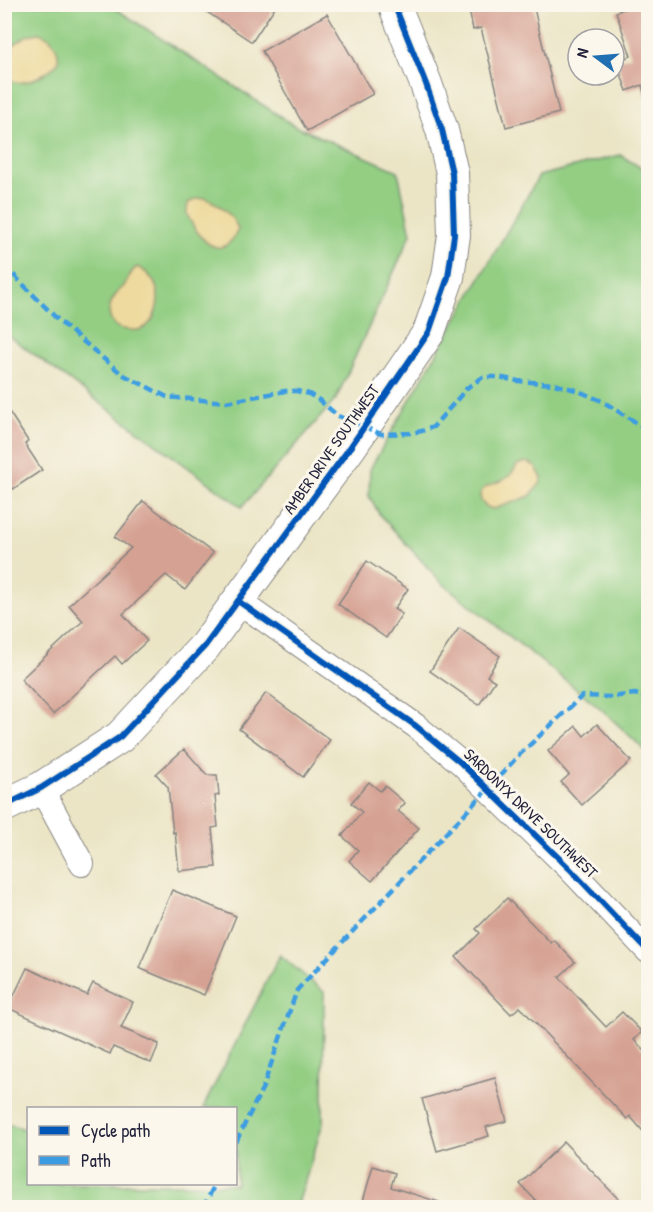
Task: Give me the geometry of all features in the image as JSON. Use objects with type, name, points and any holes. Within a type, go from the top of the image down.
[{"type":"street","name":"AMBER DRIVE SOUTHWEST","points":[[4,806],[41,788],[120,737],[205,646],[351,446],[429,332],[448,277],[454,235],[452,173],[442,130],[394,4]]},
{"type":"street","name":"SARDONYX DRIVE SOUTHWEST","points":[[238,601],[416,726],[461,762],[570,869],[648,951]]},
{"type":"street","points":[[41,788],[82,864]]},
{"type":"green space","points":[[5,5],[110,5],[295,126],[398,171],[411,234],[336,399],[242,507],[5,333]]},
{"type":"green space","points":[[620,155],[648,172],[648,753],[599,707],[441,582],[380,515],[369,496],[370,469],[539,176]]},
{"type":"green space","points":[[280,955],[324,992],[323,1123],[297,1207],[5,1207],[5,1123],[27,1130],[27,1185],[237,1185],[237,1107],[204,1107]]},
{"type":"sand","points":[[39,33],[48,37],[54,44],[58,62],[44,74],[31,80],[12,81],[5,74],[5,51],[28,35]]},
{"type":"sand","points":[[205,198],[224,210],[233,219],[238,229],[234,237],[224,246],[213,246],[207,242],[188,217],[188,203]]},
{"type":"sand","points":[[137,267],[149,275],[154,282],[158,296],[156,310],[146,327],[136,330],[123,329],[111,320],[110,306]]},
{"type":"sand","points":[[527,462],[535,466],[542,478],[530,496],[494,509],[484,505],[480,497],[483,489],[505,479],[517,465]]},
{"type":"building","points":[[195,4],[277,4],[252,42]]},
{"type":"building","points":[[468,4],[533,4],[559,113],[506,127],[481,28],[473,30]]},
{"type":"building","points":[[637,4],[648,4],[648,96],[645,96],[642,85],[627,91],[626,58],[631,56],[626,41],[626,27],[621,27],[616,12]]},
{"type":"building","points":[[327,14],[373,94],[307,131],[262,51]]},
{"type":"building","points":[[4,404],[28,441],[25,444],[42,470],[4,495]]},
{"type":"building","points":[[143,501],[213,553],[185,590],[166,575],[123,614],[147,641],[122,664],[115,656],[53,714],[21,679],[83,621],[69,605],[131,548],[115,537]]},
{"type":"building","points":[[367,561],[408,589],[394,609],[402,614],[386,638],[338,604]]},
{"type":"building","points":[[459,628],[500,656],[487,676],[495,681],[479,705],[430,671]]},
{"type":"building","points":[[266,693],[330,740],[303,777],[239,729]]},
{"type":"building","points":[[597,724],[631,761],[582,805],[561,782],[569,775],[548,751],[576,726],[584,736]]},
{"type":"building","points":[[184,749],[207,775],[217,775],[219,795],[215,796],[218,827],[212,828],[216,867],[179,871],[168,787],[156,774]]},
{"type":"building","points":[[369,782],[380,791],[385,786],[405,803],[398,811],[419,828],[372,881],[349,861],[358,850],[342,836],[362,812],[351,803]]},
{"type":"building","points":[[172,890],[236,916],[204,995],[139,968]]},
{"type":"building","points":[[507,898],[551,943],[554,940],[575,962],[559,977],[606,1027],[622,1012],[642,1032],[634,1040],[648,1054],[648,1137],[630,1116],[627,1119],[520,1007],[511,1014],[456,957],[480,933],[476,929]]},
{"type":"building","points":[[27,968],[87,995],[93,983],[133,1002],[121,1028],[159,1044],[151,1063],[113,1047],[110,1054],[8,1008]]},
{"type":"building","points":[[495,1078],[507,1121],[486,1127],[489,1136],[437,1151],[422,1099]]},
{"type":"building","points":[[564,1142],[627,1208],[543,1208],[520,1184]]},
{"type":"building","points":[[373,1166],[395,1173],[391,1187],[439,1202],[439,1208],[361,1208]]},
{"type":"marked path","points":[[4,265],[60,322],[122,374],[167,397],[226,402],[285,391],[297,391],[319,400],[338,416],[381,434],[410,433],[433,427],[468,387],[483,377],[498,377],[554,384],[576,390],[602,401],[648,430]]},
{"type":"marked path","points":[[237,1140],[263,1087],[297,990],[518,756],[582,696],[611,697],[635,694],[648,701]]},
{"type":"marked path","points":[[203,1208],[214,1185]]},
{"type":"cycle path","points":[[4,806],[41,788],[120,737],[205,646],[351,446],[429,332],[448,277],[454,235],[452,173],[442,130],[394,4]]},
{"type":"cycle path","points":[[238,601],[416,726],[461,763],[570,869],[648,951]]}]
